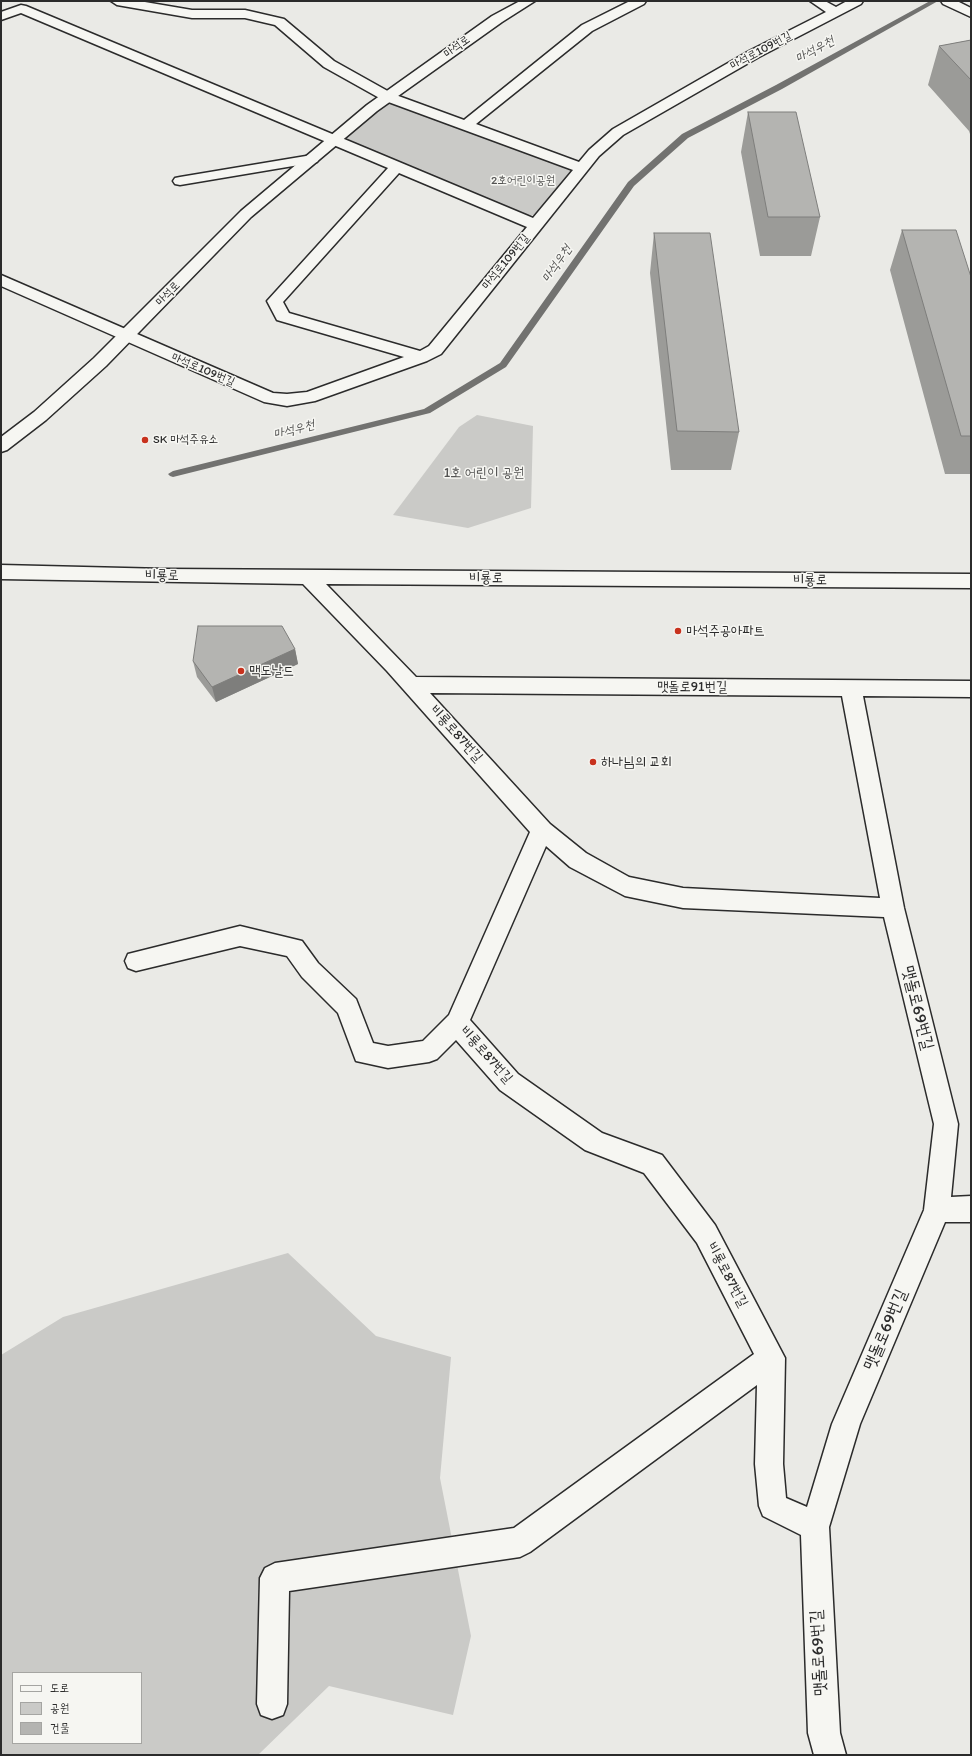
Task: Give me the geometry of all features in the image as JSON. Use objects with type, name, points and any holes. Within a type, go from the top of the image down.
[{"type":"street","points":[[117,1],[192,14],[245,14],[279,22],[329,64],[388,96],[582,168]]},
{"type":"street","name":"마석로","points":[[1,446],[40,416],[126,336],[246,214],[388,96],[497,19],[528,1]]},
{"type":"street","points":[[466,125],[587,28],[640,1]]},
{"type":"street","points":[[816,1],[836,12]]},
{"type":"street","name":"마석로109번길","points":[[1,280],[270,398],[286,400],[309,397],[421,357],[435,350],[594,153],[618,132],[754,54],[857,1]]},
{"type":"street","points":[[948,1],[971,13]]},
{"type":"street","points":[[1,16],[21,9],[536,225]]},
{"type":"street","points":[[180,181],[312,159]]},
{"type":"street","points":[[397,167],[275,301],[283,316],[421,357]]},
{"type":"street","name":"비룡로","points":[[1,572],[166,576],[971,581]]},
{"type":"street","name":"비룡로87번길","points":[[308,577],[412,685],[542,830],[457,1023],[509,1082],[594,1142],[653,1164],[706,1234],[771,1358],[770,1464],[773,1506],[815,1527]]},
{"type":"street","name":"맷돌로91번길","points":[[412,685],[971,689]]},
{"type":"street","name":"맷돌로69번길","points":[[830,1755],[824,1732],[815,1527],[846,1424],[937,1210],[946,1124],[893,908],[851,688]]},
{"type":"street","points":[[542,830],[578,860],[625,886],[683,898],[893,908]]},
{"type":"street","points":[[136,961],[240,936],[294,948],[310,970],[348,1007],[364,1053],[388,1057],[429,1051],[457,1023]]},
{"type":"street","points":[[937,1210],[971,1209]]},
{"type":"street","points":[[272,1704],[275,1578],[520,1542],[771,1358]]},
{"type":"green space","name":"2호어린이공원","points":[[397,102],[571,166],[574,172],[539,215],[526,215],[350,142],[346,137],[386,103]]},
{"type":"green space","name":"1호 어린이 공원","points":[[477,415],[533,426],[531,508],[468,528],[393,515],[459,427]]},
{"type":"green space","points":[[288,1253],[376,1336],[451,1357],[440,1478],[471,1636],[453,1715],[329,1686],[258,1755],[1,1755],[1,1355],[63,1317]]},
{"type":"building","points":[[971,40],[971,80],[939,46]]},
{"type":"building","points":[[748,112],[796,112],[820,217],[768,217]]},
{"type":"building","points":[[902,230],[956,230],[971,277],[971,436],[961,436]]},
{"type":"building","points":[[654,233],[710,233],[739,432],[677,431]]},
{"type":"building","name":"맥도날드","points":[[198,626],[282,626],[295,649],[212,687],[193,661]]},
{"type":"waterway","name":"마석우천","points":[[173,474],[427,411],[503,365],[631,184],[685,136],[779,87],[935,1]]},
{"type":"place","name":"SK 마석주유소","points":[[145,440]]},
{"type":"place","name":"마석주공아파트","points":[[678,631]]},
{"type":"place","name":"맥도날드","points":[[241,671]]},
{"type":"place","name":"하나님의 교회","points":[[593,762]]}]
